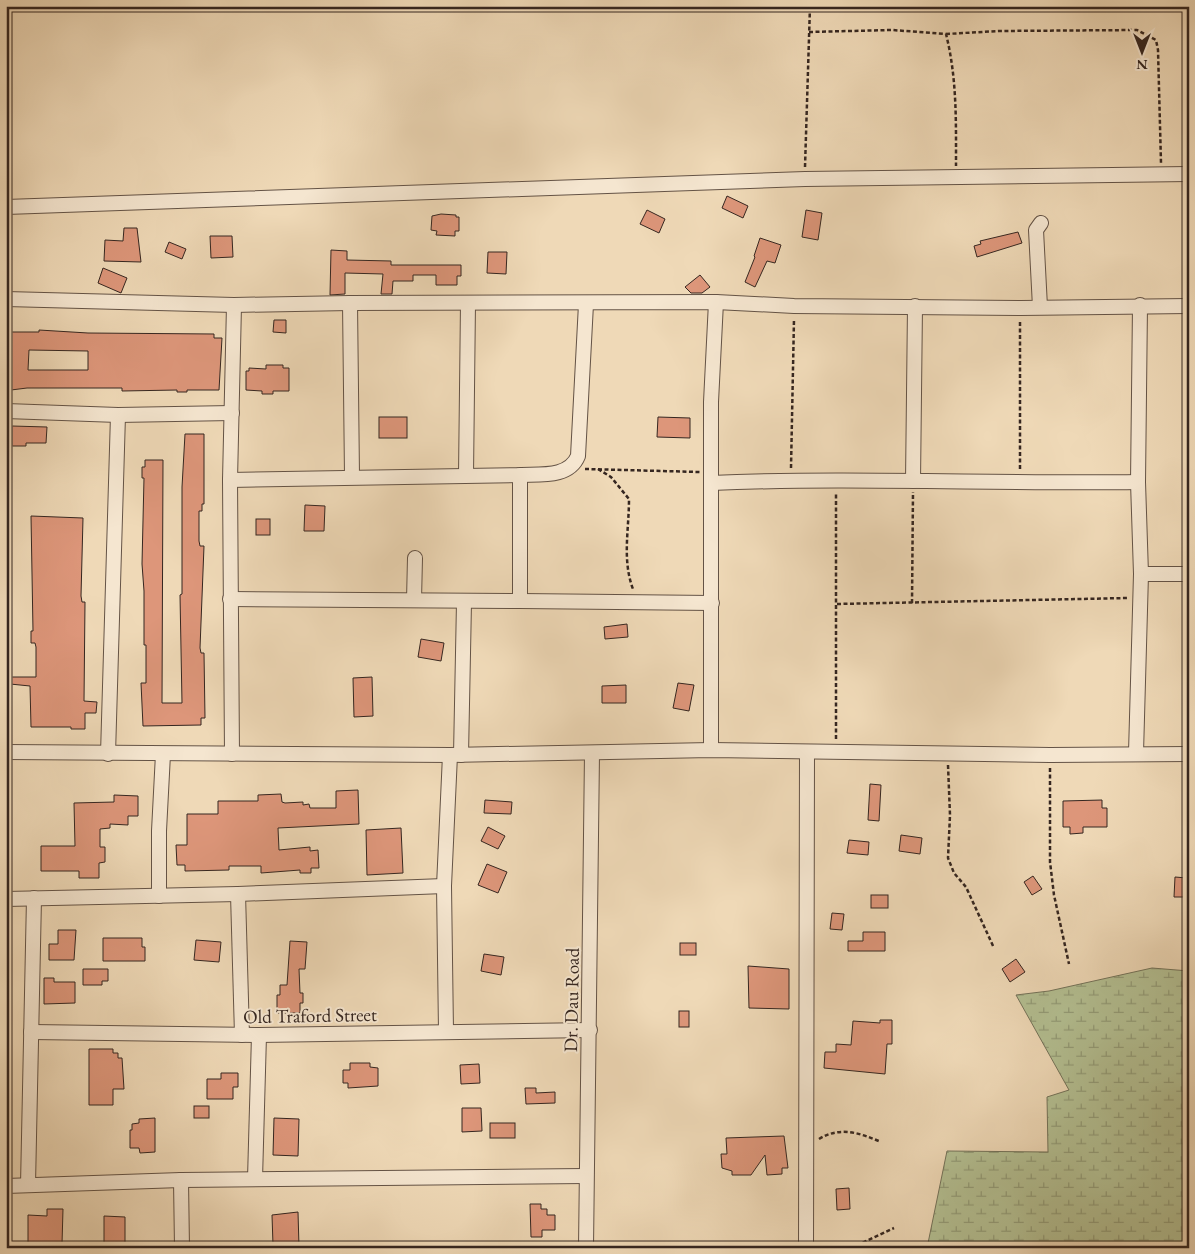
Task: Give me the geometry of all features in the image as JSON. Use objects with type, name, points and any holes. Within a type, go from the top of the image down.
[{"type":"street","points":[[6,207],[805,179],[1189,174]]},
{"type":"street","points":[[1040,307],[1036,230],[1041,223]]},
{"type":"street","points":[[6,299],[234,305],[716,302],[794,306],[1020,308],[1140,305],[1189,306]]},
{"type":"street","points":[[711,750],[711,402],[716,302]]},
{"type":"street","points":[[350,303],[352,476]]},
{"type":"street","points":[[466,475],[468,303]]},
{"type":"street","points":[[230,480],[352,476],[552,474],[569,469],[575,464],[578,456],[580,438],[586,304]]},
{"type":"street","points":[[232,754],[230,480],[234,305]]},
{"type":"street","points":[[1136,753],[1141,574],[1138,482],[1140,305]]},
{"type":"street","points":[[913,481],[915,306]]},
{"type":"street","points":[[6,411],[118,415],[232,414]]},
{"type":"street","points":[[108,754],[118,415]]},
{"type":"street","points":[[520,475],[520,601]]},
{"type":"street","points":[[711,477],[1020,483],[1138,482]]},
{"type":"street","points":[[414,600],[415,558]]},
{"type":"street","points":[[1141,574],[1189,574]]},
{"type":"street","points":[[230,599],[712,604]]},
{"type":"street","points":[[446,1031],[444,886],[456,755],[464,602]]},
{"type":"street","points":[[6,752],[456,755],[592,754],[711,750],[1050,755],[1189,754]]},
{"type":"street","points":[[806,752],[806,1248]]},
{"type":"street","points":[[159,896],[159,831],[163,754]]},
{"type":"street","name":"Dr. Dau Road","points":[[586,1248],[585,1176],[590,1030],[592,754]]},
{"type":"street","points":[[6,899],[238,894],[444,886]]},
{"type":"street","points":[[238,894],[242,1034]]},
{"type":"street","points":[[28,1185],[34,898]]},
{"type":"street","name":"Old Traford Street","points":[[31,1032],[259,1034],[590,1030]]},
{"type":"street","points":[[255,1179],[259,1034]]},
{"type":"street","points":[[6,1186],[181,1180],[585,1176]]},
{"type":"street","points":[[181,1180],[182,1248]]},
{"type":"path","points":[[805,179],[810,6]]},
{"type":"path","points":[[809,32],[892,30],[946,34],[998,31],[1137,30],[1156,40],[1158,50],[1162,174]]},
{"type":"path","points":[[946,34],[951,53],[956,103],[956,177]]},
{"type":"path","points":[[791,480],[794,306]]},
{"type":"path","points":[[1020,308],[1020,483]]},
{"type":"path","points":[[569,469],[598,469],[711,477]]},
{"type":"path","points":[[598,469],[611,477],[629,499],[625,547],[628,575],[639,602]]},
{"type":"path","points":[[836,480],[836,753]]},
{"type":"path","points":[[912,603],[913,481]]},
{"type":"path","points":[[837,604],[1140,598]]},
{"type":"path","points":[[948,754],[950,815],[948,858],[954,873],[966,887],[994,948]]},
{"type":"path","points":[[1050,755],[1050,862],[1054,895],[1069,964]]},
{"type":"path","points":[[807,1146],[830,1132],[839,1131],[852,1132],[882,1142]]},
{"type":"path","points":[[851,1248],[894,1228]]},
{"type":"green space","points":[[1152,968],[1189,971],[1189,1248],[927,1248],[947,1151],[1048,1152],[1047,1097],[1069,1090],[1016,995],[1049,991]]},
{"type":"building","points":[[727,196],[748,206],[743,218],[722,208]]},
{"type":"building","points":[[647,210],[665,219],[659,233],[640,224]]},
{"type":"building","points":[[806,210],[822,213],[818,240],[802,237]]},
{"type":"building","points":[[441,214],[459,217],[459,231],[455,231],[455,236],[436,235],[437,231],[431,230],[432,216]]},
{"type":"building","points":[[124,228],[137,228],[141,262],[104,261],[105,240],[123,241]]},
{"type":"building","points":[[1018,232],[1022,243],[977,257],[974,246],[981,244],[980,241]]},
{"type":"building","points":[[210,236],[232,236],[233,257],[211,258]]},
{"type":"building","points":[[760,238],[781,245],[775,263],[767,261],[755,287],[745,282]]},
{"type":"building","points":[[169,242],[186,249],[182,259],[165,252]]},
{"type":"building","points":[[331,250],[347,251],[347,260],[391,261],[391,265],[461,265],[461,276],[457,276],[457,285],[436,285],[436,275],[413,275],[413,281],[393,281],[392,294],[381,294],[383,274],[345,273],[345,294],[330,295]]},
{"type":"building","points":[[488,252],[507,252],[506,274],[487,273]]},
{"type":"building","points":[[103,268],[127,278],[121,293],[98,283]]},
{"type":"building","points":[[700,275],[710,287],[702,293],[691,293],[685,287]]},
{"type":"building","points":[[274,320],[286,320],[286,333],[273,332]]},
{"type":"building","points":[[39,330],[88,333],[214,334],[214,338],[222,338],[219,390],[187,390],[187,392],[177,392],[177,390],[122,391],[122,388],[27,388],[11,390],[11,388],[6,388],[6,370],[11,370],[11,350],[6,350],[6,332],[39,332]],"holes":[[[29,350],[88,351],[88,370],[28,370]]]},
{"type":"building","points":[[266,365],[283,365],[283,368],[289,368],[289,391],[273,391],[273,394],[262,394],[262,391],[246,390],[246,371],[249,371],[249,368],[266,369]]},
{"type":"building","points":[[379,417],[407,417],[407,438],[379,438]]},
{"type":"building","points":[[658,417],[690,418],[690,438],[657,437]]},
{"type":"building","points":[[12,426],[47,427],[46,443],[26,443],[26,446],[12,446]]},
{"type":"building","points":[[185,434],[204,434],[204,504],[202,504],[202,511],[199,511],[199,541],[200,546],[204,546],[200,648],[201,653],[204,653],[205,718],[201,718],[201,725],[143,726],[141,683],[146,683],[146,645],[144,645],[142,564],[144,478],[142,478],[142,467],[145,467],[145,460],[163,460],[162,703],[182,703],[180,595],[182,594],[182,487]]},
{"type":"building","points":[[305,505],[325,506],[324,531],[304,531]]},
{"type":"building","points":[[31,516],[83,518],[81,596],[82,602],[85,602],[84,701],[97,702],[96,713],[85,713],[85,729],[31,727],[30,686],[10,684],[10,677],[36,677],[36,647],[35,643],[31,643],[31,631],[33,631]]},
{"type":"building","points":[[256,519],[270,519],[270,535],[256,535]]},
{"type":"building","points":[[627,624],[628,637],[605,639],[604,627]]},
{"type":"building","points":[[421,639],[444,643],[441,661],[418,657]]},
{"type":"building","points":[[372,677],[373,716],[354,717],[353,678]]},
{"type":"building","points":[[678,683],[694,685],[689,711],[673,708]]},
{"type":"building","points":[[626,685],[626,703],[602,703],[602,686]]},
{"type":"building","points":[[870,784],[881,785],[879,821],[868,820]]},
{"type":"building","points":[[358,790],[359,824],[278,828],[279,850],[310,847],[310,851],[318,850],[319,868],[311,868],[311,873],[300,873],[300,870],[261,873],[261,866],[229,866],[229,870],[185,871],[185,865],[177,865],[176,845],[187,845],[187,814],[218,814],[218,801],[258,801],[258,795],[281,794],[282,802],[285,803],[303,802],[303,805],[309,804],[310,808],[336,808],[336,791]]},
{"type":"building","points":[[114,795],[138,796],[138,816],[128,816],[128,825],[110,824],[110,828],[100,829],[100,847],[105,847],[105,862],[99,863],[99,878],[79,878],[79,871],[41,871],[41,846],[75,846],[74,803],[114,802]]},
{"type":"building","points":[[485,800],[512,802],[511,814],[484,813]]},
{"type":"building","points":[[1102,800],[1102,808],[1107,808],[1107,827],[1083,827],[1083,833],[1070,834],[1070,827],[1063,827],[1063,801]]},
{"type":"building","points":[[488,827],[505,836],[498,849],[481,841]]},
{"type":"building","points":[[401,828],[403,873],[367,875],[366,830]]},
{"type":"building","points":[[901,835],[922,838],[920,854],[899,851]]},
{"type":"building","points":[[849,840],[869,842],[868,855],[847,853]]},
{"type":"building","points":[[487,864],[507,872],[498,893],[478,885]]},
{"type":"building","points":[[1033,876],[1042,889],[1032,895],[1024,882]]},
{"type":"building","points":[[1175,877],[1187,878],[1186,897],[1174,897]]},
{"type":"building","points":[[871,895],[888,895],[888,908],[871,908]]},
{"type":"building","points":[[832,913],[844,914],[842,930],[830,929]]},
{"type":"building","points":[[58,930],[76,930],[74,960],[49,960],[49,944],[58,944]]},
{"type":"building","points":[[863,932],[885,932],[885,951],[848,951],[848,941],[863,941]]},
{"type":"building","points":[[103,938],[142,938],[142,947],[145,947],[145,961],[103,961]]},
{"type":"building","points":[[196,940],[221,942],[219,962],[194,960]]},
{"type":"building","points":[[290,941],[307,942],[305,969],[299,969],[300,993],[303,993],[303,1003],[300,1003],[300,1013],[277,1013],[277,995],[280,995],[280,985],[287,985]]},
{"type":"building","points":[[680,943],[696,943],[696,955],[680,955]]},
{"type":"building","points":[[484,954],[504,957],[501,975],[481,971]]},
{"type":"building","points":[[1016,959],[1025,972],[1010,982],[1002,969]]},
{"type":"building","points":[[748,966],[789,969],[789,1009],[749,1008]]},
{"type":"building","points":[[83,969],[108,969],[108,981],[102,981],[102,985],[83,985]]},
{"type":"building","points":[[44,978],[54,978],[54,982],[75,982],[75,1003],[44,1004]]},
{"type":"building","points":[[679,1011],[689,1011],[689,1027],[679,1027]]},
{"type":"building","points":[[880,1020],[892,1020],[892,1044],[887,1044],[885,1074],[824,1068],[825,1052],[836,1052],[836,1044],[851,1045],[853,1021],[880,1023]]},
{"type":"building","points":[[89,1049],[113,1049],[113,1053],[118,1053],[118,1058],[122,1058],[124,1089],[113,1089],[113,1105],[89,1105]]},
{"type":"building","points":[[350,1063],[370,1063],[370,1067],[378,1068],[378,1086],[348,1088],[348,1083],[343,1083],[343,1070],[350,1070]]},
{"type":"building","points":[[479,1064],[480,1083],[461,1084],[460,1065]]},
{"type":"building","points":[[221,1073],[238,1073],[238,1087],[233,1087],[233,1099],[207,1099],[207,1079],[221,1079]]},
{"type":"building","points":[[525,1088],[536,1088],[536,1093],[555,1092],[555,1103],[526,1104]]},
{"type":"building","points":[[194,1106],[209,1106],[209,1118],[194,1118]]},
{"type":"building","points":[[462,1108],[481,1108],[482,1131],[462,1132]]},
{"type":"building","points":[[155,1118],[155,1152],[140,1153],[139,1148],[130,1148],[132,1124],[139,1123],[139,1119]]},
{"type":"building","points":[[274,1118],[299,1119],[298,1156],[273,1155]]},
{"type":"building","points":[[490,1123],[515,1123],[515,1138],[490,1138]]},
{"type":"building","points":[[784,1136],[788,1168],[782,1168],[782,1174],[767,1175],[765,1155],[751,1175],[732,1175],[732,1171],[722,1168],[721,1154],[727,1154],[726,1138]]},
{"type":"building","points":[[849,1188],[850,1209],[837,1210],[836,1189]]},
{"type":"building","points":[[530,1204],[541,1204],[541,1209],[547,1209],[547,1215],[555,1215],[555,1230],[542,1230],[542,1237],[531,1237]]},
{"type":"building","points":[[47,1209],[63,1209],[62,1244],[28,1245],[28,1215],[47,1216]]},
{"type":"building","points":[[298,1212],[299,1247],[273,1245],[272,1215]]},
{"type":"building","points":[[104,1216],[125,1217],[125,1247],[104,1247]]}]
